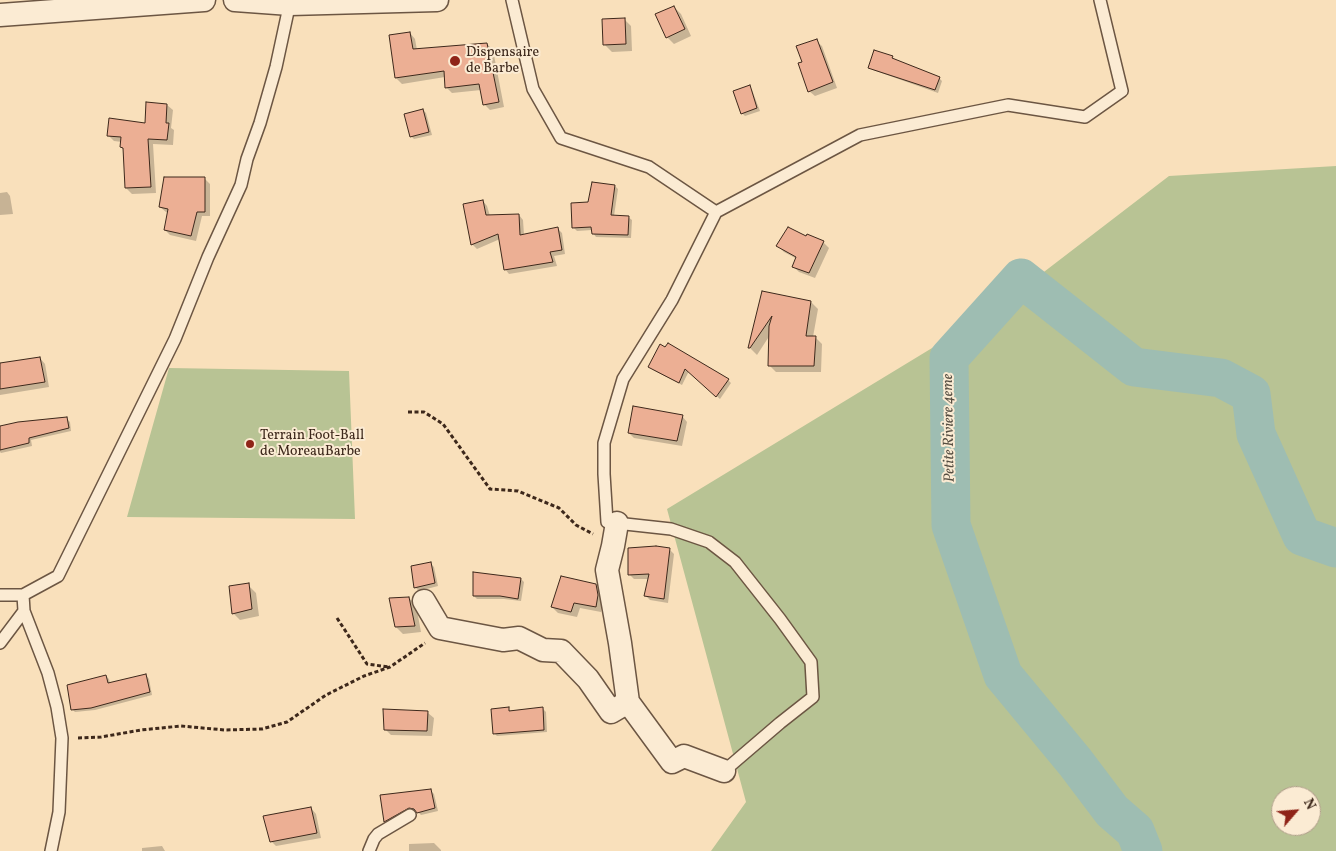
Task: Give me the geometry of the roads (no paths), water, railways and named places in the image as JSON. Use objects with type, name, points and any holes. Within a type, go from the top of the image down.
[{"type":"street","points":[[0,16],[204,0]]},
{"type":"street","points":[[235,0],[290,2],[437,0]]},
{"type":"street","points":[[617,523],[606,570],[620,643],[628,702],[672,762],[684,756],[724,772]]},
{"type":"street","points":[[424,601],[440,628],[503,640],[519,638],[543,650],[562,651],[588,679],[611,712],[628,702]]},
{"type":"lane","points":[[512,0],[533,89],[561,138],[649,167],[716,212]]},
{"type":"lane","points":[[724,772],[813,697],[811,662],[735,562],[709,542],[671,529],[606,522],[604,443],[623,379],[672,300],[716,212],[860,135],[1008,105],[1085,117],[1122,91],[1100,0]]},
{"type":"lane","points":[[0,595],[23,595],[58,576],[175,339],[208,256],[241,185],[247,159],[260,123],[276,67],[290,2]]},
{"type":"lane","points":[[23,595],[24,611],[48,673],[57,706],[62,738],[59,812],[51,851]]},
{"type":"lane","points":[[0,643],[24,611]]},
{"type":"lane","points":[[369,851],[378,834],[410,815]]},
{"type":"waterway","name":"Petite Riviere 4eme","points":[[1143,851],[1135,831],[1112,811],[1075,762],[1003,675],[951,525],[949,358],[1021,278],[1134,367],[1221,378],[1251,394],[1256,434],[1302,536],[1336,548]]},
{"type":"place","name":"Dispensaire de Barbe","points":[[455,61]]},
{"type":"place","name":"Terrain Foot-Ball de MoreauBarbe","points":[[250,444]]}]
